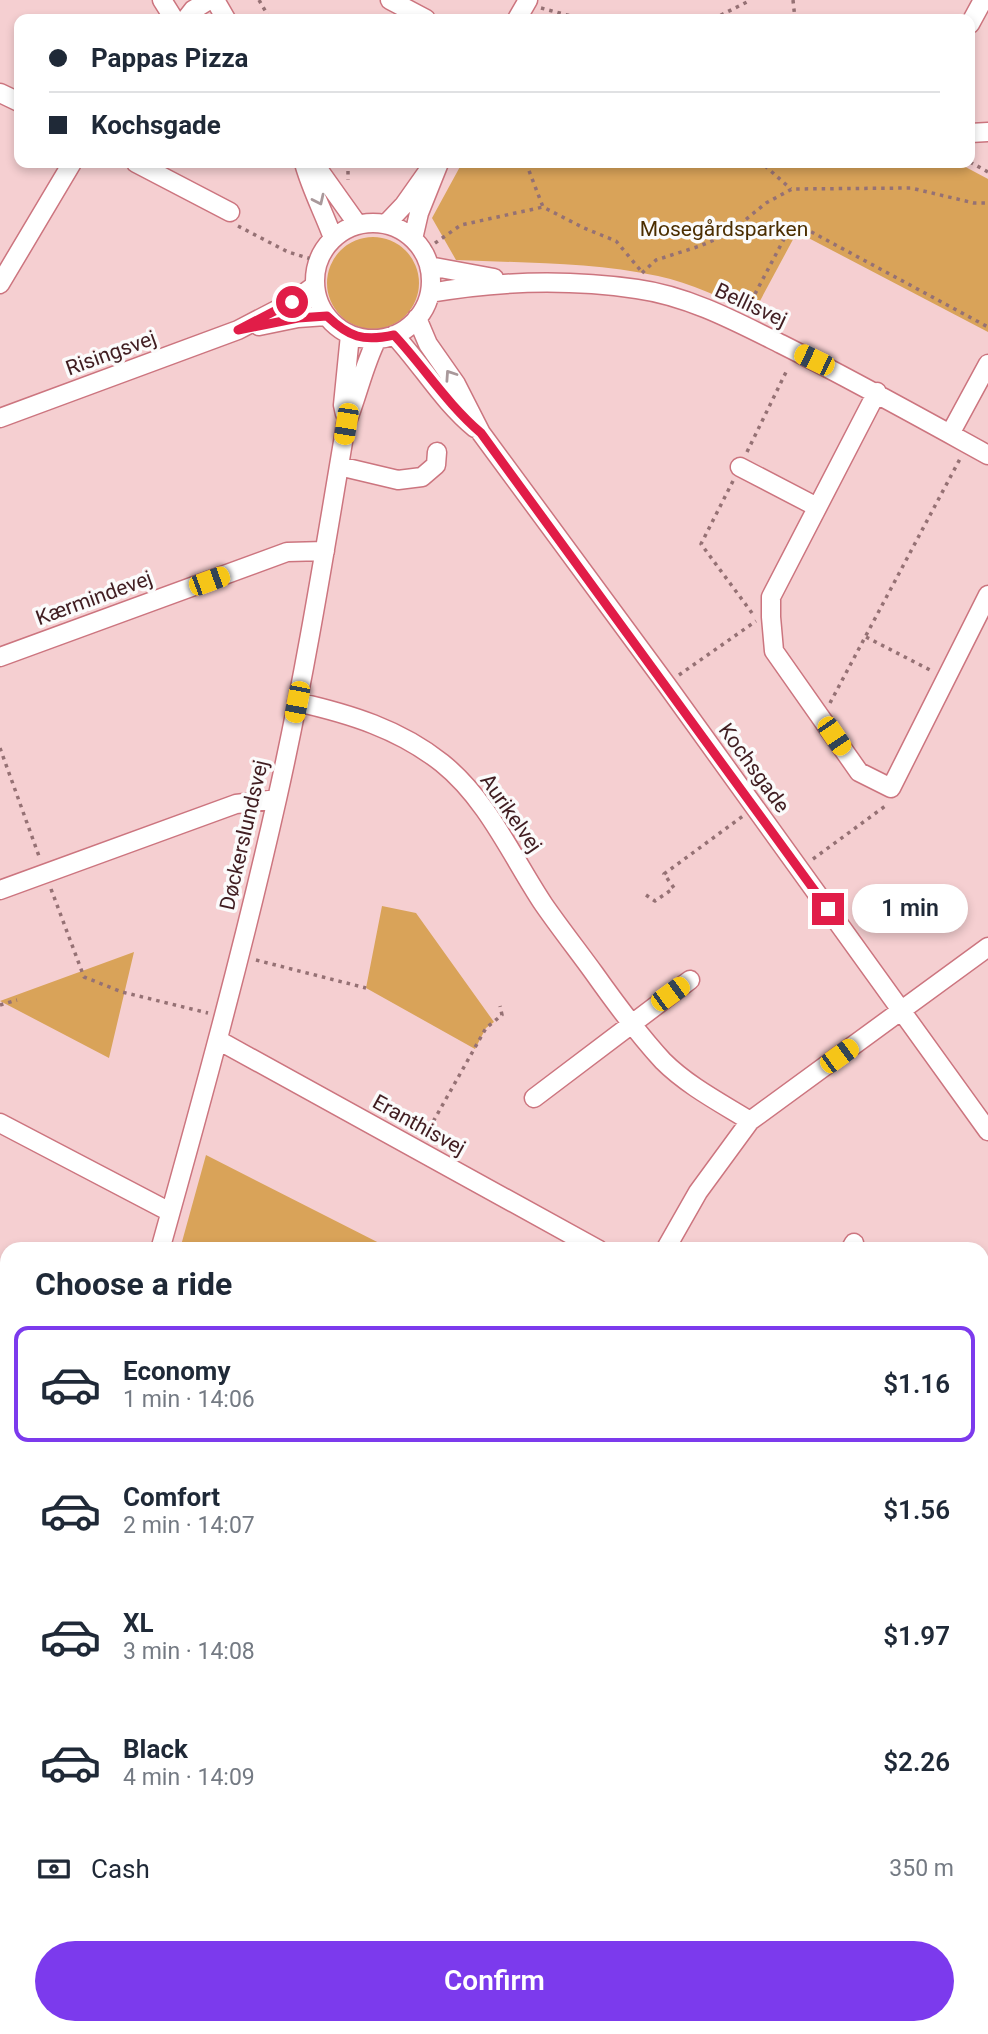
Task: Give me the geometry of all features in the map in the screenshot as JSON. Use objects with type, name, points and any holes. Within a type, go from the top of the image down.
[{"type":"street","points":[[190,14],[209,0]]},
{"type":"street","points":[[390,0],[417,14]]},
{"type":"street","points":[[0,284],[69,168]]},
{"type":"street","points":[[146,168],[230,212]]},
{"type":"street","points":[[305,168],[333,238]]},
{"type":"street","points":[[316,168],[358,225]]},
{"type":"street","points":[[386,224],[433,168]]},
{"type":"street","points":[[422,252],[400,229],[386,224],[358,225],[333,238],[318,261],[314,286],[318,302],[327,316],[350,335],[386,337],[406,328],[417,318],[430,293],[422,252],[419,213],[435,168]]},
{"type":"street","name":"Bellisvej","points":[[422,252],[511,282]]},
{"type":"street","name":"Bellisvej","points":[[430,293],[511,282],[640,281],[739,323],[877,392],[988,455]]},
{"type":"street","name":"Risingsvej","points":[[0,418],[238,330],[292,302],[314,286]]},
{"type":"street","name":"Risingsvej","points":[[238,330],[298,318],[327,316]]},
{"type":"street","name":"Kochsgade","points":[[417,318],[428,344],[456,384],[481,433],[666,684],[988,1131]]},
{"type":"street","name":"Døckerslundsvej","points":[[346,424],[343,405],[350,335]]},
{"type":"street","name":"Kochsgade","points":[[386,337],[413,355],[458,414],[481,433]]},
{"type":"street","name":"Døckerslundsvej","points":[[162,1242],[224,1017],[277,799],[325,551],[346,424],[354,406],[365,363],[386,337]]},
{"type":"street","points":[[950,434],[988,364]]},
{"type":"street","points":[[877,392],[771,597],[774,652],[859,772],[891,788],[988,595]]},
{"type":"street","points":[[339,466],[398,480],[422,477],[436,465],[437,452]]},
{"type":"street","points":[[740,467],[817,507]]},
{"type":"street","name":"Kærmindevej","points":[[0,657],[287,552],[325,551]]},
{"type":"street","name":"Aurikelvej","points":[[297,702],[373,723],[411,741],[452,773],[488,815],[544,904],[630,1023],[664,1062],[687,1082],[751,1121]]},
{"type":"street","points":[[0,890],[236,804],[277,799]]},
{"type":"street","points":[[670,1242],[698,1192],[751,1121],[988,947]]},
{"type":"street","points":[[534,1098],[690,980]]},
{"type":"street","name":"Eranthisvej","points":[[218,1040],[584,1242]]},
{"type":"street","points":[[0,1123],[170,1212]]},
{"type":"path","points":[[723,14],[751,0]]},
{"type":"path","points":[[524,8],[556,14]]},
{"type":"path","points":[[528,168],[543,207]]},
{"type":"path","points":[[768,168],[792,189]]},
{"type":"path","points":[[422,252],[461,225],[543,207],[616,241],[640,281],[656,260],[728,234],[766,202],[792,189],[911,188],[988,204]]},
{"type":"path","points":[[230,212],[235,224],[288,252],[318,261]]},
{"type":"path","points":[[739,323],[793,222],[988,327]]},
{"type":"path","points":[[822,718],[968,444]]},
{"type":"path","points":[[666,684],[751,623],[771,617]]},
{"type":"path","points":[[866,637],[946,678]]},
{"type":"path","points":[[799,870],[889,803],[891,788]]},
{"type":"path","points":[[646,895],[655,901],[674,888],[664,874],[755,808]]},
{"type":"path","points":[[238,956],[366,988]]},
{"type":"path","points":[[84,977],[122,992],[224,1017]]},
{"type":"path","points":[[0,1005],[17,1000]]},
{"type":"path","points":[[418,1150],[486,1028],[502,1015],[500,1006]]},
{"type":"green space","name":"Mosegårdsparken","points":[[459,168],[967,168],[988,179],[988,332],[797,232],[754,312],[683,283],[633,271],[557,264],[456,260],[432,218]]},
{"type":"green space","points":[[373,237],[391,241],[405,251],[415,265],[419,283],[415,301],[405,315],[391,325],[373,329],[355,325],[341,315],[331,301],[327,283],[331,265],[341,251],[355,241]]},
{"type":"green space","points":[[382,906],[416,913],[494,1022],[486,1028],[475,1049],[366,988]]},
{"type":"green space","points":[[134,952],[109,1058],[0,1001]]},
{"type":"green space","points":[[206,1155],[377,1242],[182,1242]]},
{"type":"route","points":[[292,302],[238,330],[298,318],[327,316],[350,335],[377,339],[394,335],[413,355],[458,414],[481,433],[828,909]]}]
